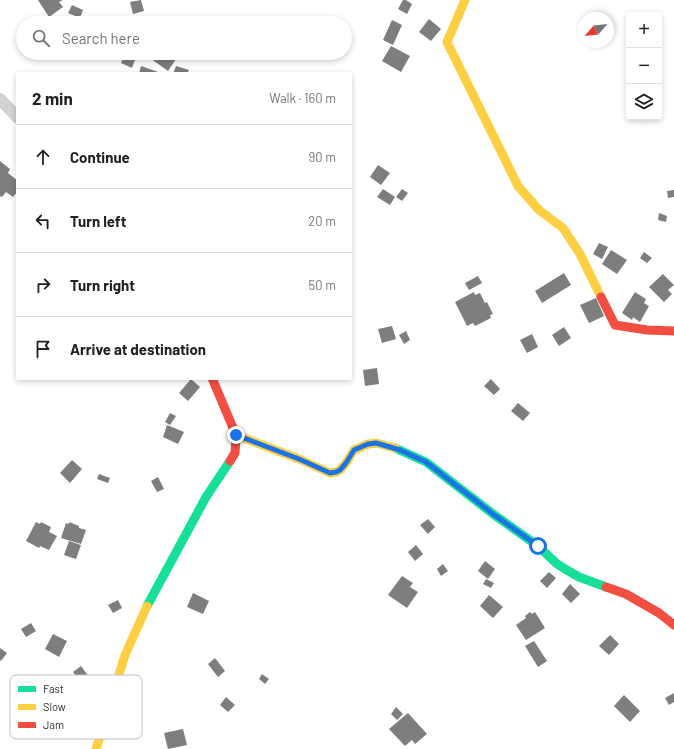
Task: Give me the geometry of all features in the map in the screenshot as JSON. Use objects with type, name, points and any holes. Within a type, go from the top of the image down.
[{"type":"street","points":[[465,0],[447,42],[518,186],[539,210],[563,228],[580,254],[615,324],[648,330],[674,331]]},
{"type":"street","points":[[0,99],[16,116]]},
{"type":"street","points":[[119,675],[125,655],[146,607],[206,497],[235,453],[236,435],[213,380]]},
{"type":"street","points":[[236,435],[299,459],[330,473],[340,470],[354,450],[368,444],[376,443],[400,450],[426,462],[493,514],[538,546],[556,563],[565,569],[597,584],[626,594],[660,613],[674,625]]},
{"type":"street","points":[[96,749],[99,739]]},
{"type":"building","points":[[38,0],[63,0],[59,2],[63,7],[48,16]]},
{"type":"building","points":[[141,0],[144,11],[133,14],[130,2]]},
{"type":"building","points":[[403,0],[406,0],[412,4],[407,14],[398,9]]},
{"type":"building","points":[[72,5],[83,10],[81,16],[75,16],[68,13]]},
{"type":"building","points":[[429,19],[441,29],[431,41],[419,32]]},
{"type":"building","points":[[392,20],[402,25],[393,45],[383,40]]},
{"type":"building","points":[[391,46],[410,56],[401,72],[382,61]]},
{"type":"building","points":[[122,60],[135,60],[132,68],[121,63]]},
{"type":"building","points":[[153,60],[175,60],[168,71]]},
{"type":"building","points":[[141,66],[158,72],[140,72]]},
{"type":"building","points":[[176,66],[189,70],[188,72],[174,72]]},
{"type":"building","points":[[0,161],[10,169],[8,173],[16,179],[16,193],[13,197],[6,192],[2,197],[0,196]]},
{"type":"building","points":[[378,165],[390,173],[381,185],[370,177]]},
{"type":"building","points":[[383,189],[395,197],[390,205],[377,197]]},
{"type":"building","points":[[402,189],[408,193],[402,201],[396,197]]},
{"type":"building","points":[[674,190],[674,197],[668,198],[667,191]]},
{"type":"building","points":[[659,213],[667,216],[666,222],[658,220]]},
{"type":"building","points":[[599,243],[608,247],[602,259],[593,254]]},
{"type":"building","points":[[611,250],[627,260],[617,274],[602,264]]},
{"type":"building","points":[[644,252],[652,258],[647,263],[640,258]]},
{"type":"building","points":[[564,273],[571,285],[542,303],[535,291]]},
{"type":"building","points":[[663,274],[674,285],[668,290],[672,294],[664,302],[649,287]]},
{"type":"building","points":[[478,276],[482,283],[469,290],[465,283]]},
{"type":"building","points":[[474,292],[475,295],[480,293],[485,303],[487,302],[493,314],[490,315],[491,318],[475,326],[473,323],[467,326],[455,302]]},
{"type":"building","points":[[635,292],[646,299],[644,303],[649,306],[640,322],[633,317],[632,320],[622,313]]},
{"type":"building","points":[[596,298],[604,316],[589,323],[580,305]]},
{"type":"building","points":[[392,326],[396,339],[382,343],[378,329]]},
{"type":"building","points":[[564,327],[571,338],[559,346],[552,335]]},
{"type":"building","points":[[406,331],[410,340],[404,344],[399,335]]},
{"type":"building","points":[[532,334],[538,347],[527,353],[520,340]]},
{"type":"building","points":[[377,368],[379,384],[365,386],[363,370]]},
{"type":"building","points":[[491,379],[500,389],[494,395],[484,386]]},
{"type":"building","points":[[190,380],[200,387],[188,401],[179,393]]},
{"type":"building","points":[[518,403],[530,413],[523,421],[511,411]]},
{"type":"building","points":[[170,413],[176,416],[170,425],[165,422]]},
{"type":"building","points":[[167,425],[184,432],[178,444],[163,437]]},
{"type":"building","points":[[72,460],[82,469],[70,483],[60,473]]},
{"type":"building","points":[[99,474],[110,478],[108,483],[97,479]]},
{"type":"building","points":[[158,477],[164,489],[157,492],[151,481]]},
{"type":"building","points":[[428,519],[435,527],[428,534],[420,525]]},
{"type":"building","points":[[36,522],[40,524],[41,522],[51,527],[49,532],[57,536],[49,550],[40,546],[39,548],[26,541]]},
{"type":"building","points":[[69,522],[86,530],[81,544],[61,538],[66,523],[69,524]]},
{"type":"building","points":[[69,541],[81,545],[76,559],[64,555]]},
{"type":"building","points":[[416,545],[423,554],[415,561],[408,552]]},
{"type":"building","points":[[485,561],[495,569],[488,579],[478,571]]},
{"type":"building","points":[[443,564],[448,571],[441,576],[437,569]]},
{"type":"building","points":[[549,572],[556,578],[547,588],[540,581]]},
{"type":"building","points":[[402,576],[413,583],[410,587],[418,592],[407,608],[388,595]]},
{"type":"building","points":[[486,579],[494,583],[491,588],[483,584]]},
{"type":"building","points":[[570,584],[580,594],[571,603],[562,594]]},
{"type":"building","points":[[193,593],[209,601],[203,614],[187,607]]},
{"type":"building","points":[[489,595],[503,607],[493,618],[480,606]]},
{"type":"building","points":[[118,600],[122,608],[113,613],[108,605]]},
{"type":"building","points":[[530,612],[532,614],[535,612],[545,628],[526,640],[516,625],[526,618],[525,616]]},
{"type":"building","points":[[31,623],[36,631],[26,637],[21,629]]},
{"type":"building","points":[[53,634],[67,641],[59,657],[45,649]]},
{"type":"building","points":[[610,635],[619,644],[609,655],[599,646]]},
{"type":"building","points":[[534,641],[547,661],[538,667],[525,646]]},
{"type":"building","points":[[0,648],[7,653],[1,661],[0,660]]},
{"type":"building","points":[[215,658],[225,671],[218,677],[208,664]]},
{"type":"building","points":[[81,666],[88,675],[75,675],[73,672]]},
{"type":"building","points":[[262,674],[269,679],[265,684],[259,679]]},
{"type":"building","points":[[674,693],[674,702],[669,705],[665,698]]},
{"type":"building","points":[[624,695],[640,711],[630,722],[614,706]]},
{"type":"building","points":[[226,697],[235,705],[228,712],[220,705]]},
{"type":"building","points":[[396,707],[403,714],[397,720],[391,714]]},
{"type":"building","points":[[408,713],[427,734],[415,744],[412,740],[405,746],[389,729]]},
{"type":"building","points":[[183,729],[187,745],[168,749],[164,733]]},
{"type":"traffic: fast","points":[[395,448],[426,462],[493,514],[538,546],[556,563],[565,569],[579,577],[606,587]]},
{"type":"traffic: fast","points":[[147,606],[206,497],[230,461]]},
{"type":"traffic: slow","points":[[465,0],[447,42],[518,186],[539,210],[563,228],[580,254],[601,297]]},
{"type":"traffic: slow","points":[[236,435],[299,459],[330,473],[340,470],[354,450],[368,444],[376,443],[395,448]]},
{"type":"traffic: slow","points":[[119,675],[125,655],[147,606]]},
{"type":"traffic: slow","points":[[96,749],[99,739]]},
{"type":"traffic: jam","points":[[601,297],[615,325],[647,330],[674,331]]},
{"type":"traffic: jam","points":[[213,380],[236,435],[235,453],[230,461]]},
{"type":"traffic: jam","points":[[606,587],[626,594],[659,613],[674,625]]},
{"type":"route","points":[[236,435],[299,459],[333,474],[340,470],[356,448],[376,443],[400,450],[426,462],[493,514],[538,546]]}]
